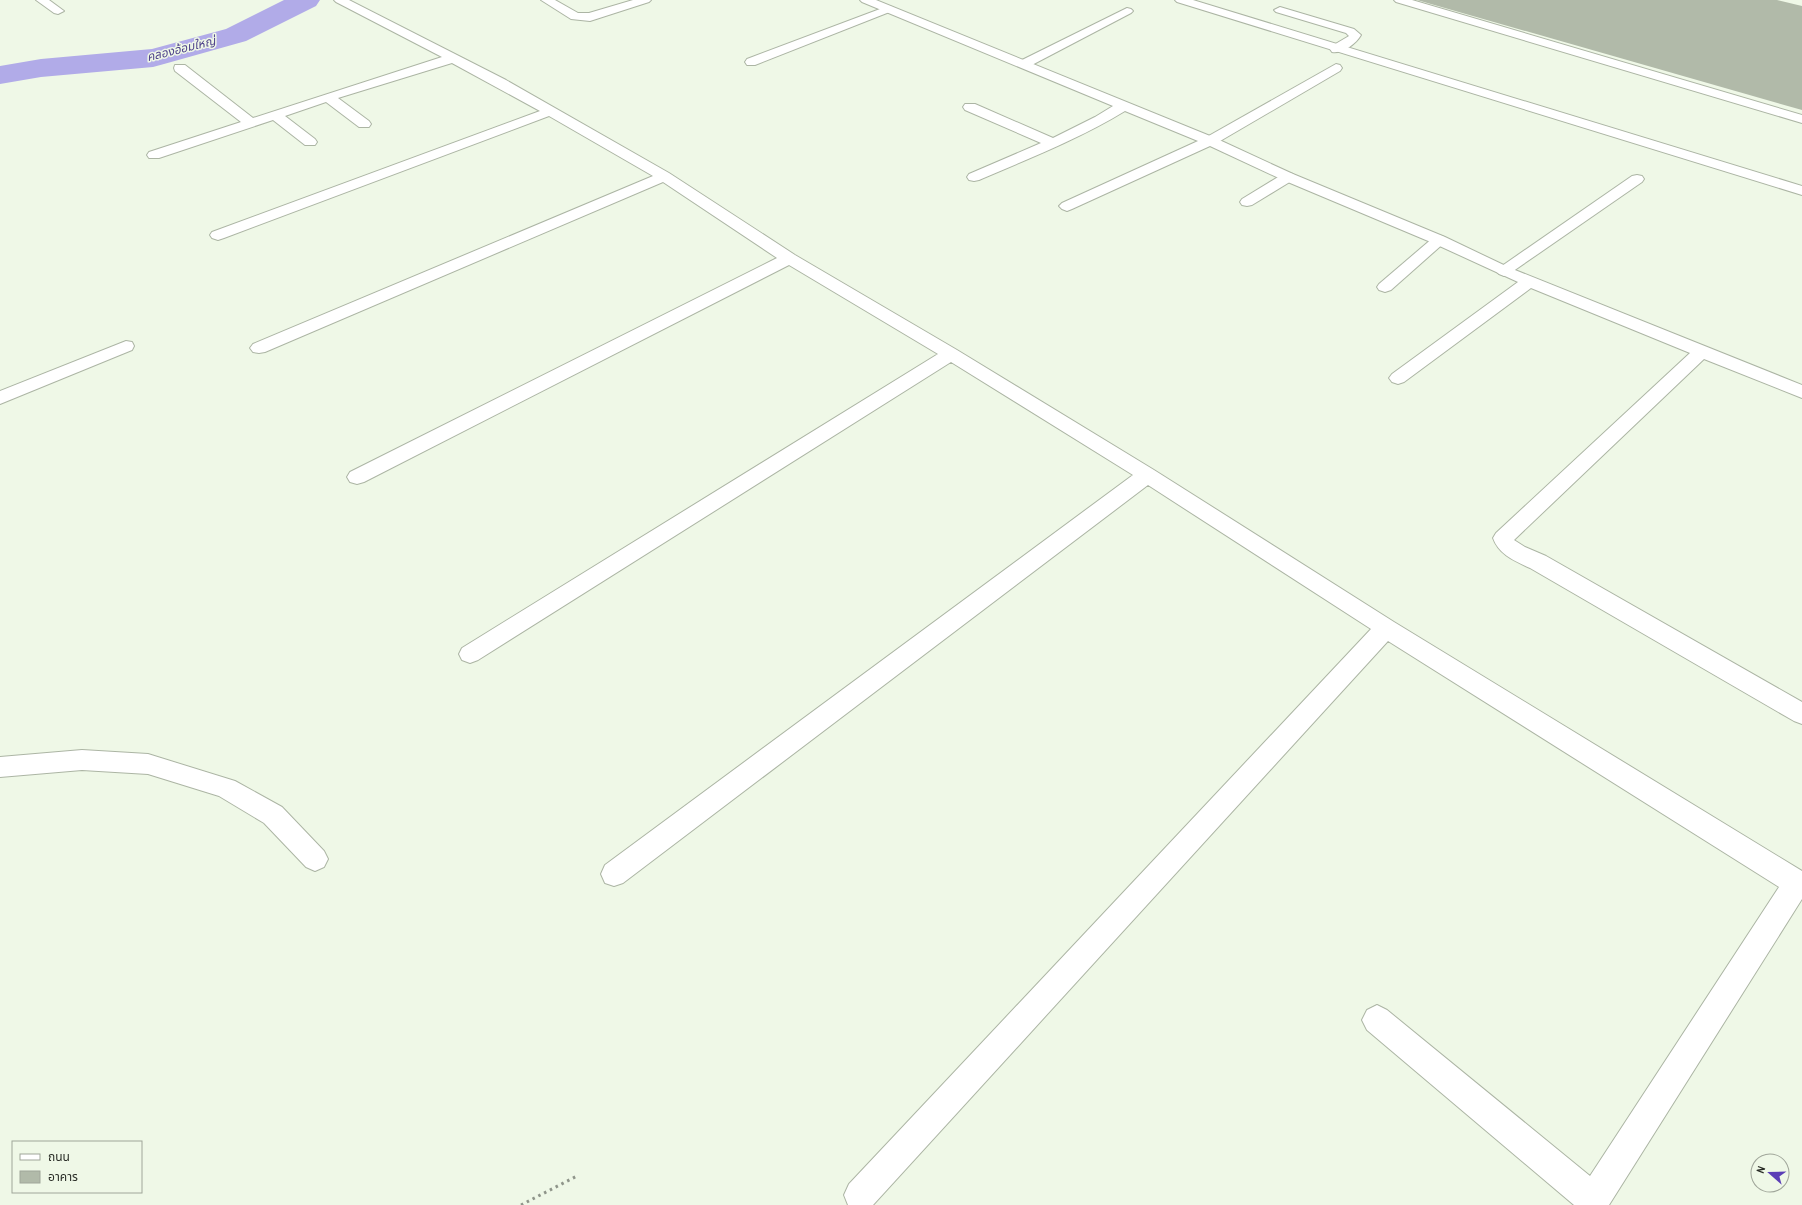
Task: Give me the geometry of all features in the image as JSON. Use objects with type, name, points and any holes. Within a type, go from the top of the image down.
[{"type":"street","points":[[547,0],[575,16],[590,17],[645,0]]},
{"type":"street","points":[[866,0],[964,42],[1024,64],[1210,141],[1288,177],[1439,240],[1504,271],[1802,392]]},
{"type":"street","points":[[1181,0],[1336,49],[1802,191]]},
{"type":"street","points":[[342,2],[453,58],[551,111],[664,176],[790,258],[951,354],[1147,474],[1386,628],[1800,885],[1592,1203],[1377,1020]]},
{"type":"street","points":[[154,155],[275,114],[453,58]]},
{"type":"street","points":[[180,68],[251,123]]},
{"type":"street","points":[[328,97],[364,124]]},
{"type":"street","points":[[974,177],[1053,143],[1100,120],[1123,106]]},
{"type":"street","points":[[970,107],[1053,143]]},
{"type":"street","points":[[218,235],[551,111]]},
{"type":"street","points":[[275,114],[310,142]]},
{"type":"street","points":[[1067,206],[1210,141]]},
{"type":"street","points":[[259,348],[664,176]]},
{"type":"street","points":[[358,477],[790,258]]},
{"type":"street","points":[[1398,378],[1530,281]]},
{"type":"street","points":[[1702,351],[1503,538],[1503,542],[1508,547],[1538,562],[1802,714]]},
{"type":"street","points":[[470,654],[951,354]]},
{"type":"street","points":[[614,874],[1147,474]]},
{"type":"street","points":[[860,1195],[1386,628]]},
{"type":"lane","points":[[42,0],[58,11]]},
{"type":"lane","points":[[1400,0],[1802,119]]},
{"type":"lane","points":[[751,62],[888,10]]},
{"type":"lane","points":[[1280,10],[1350,31],[1355,35],[1353,39],[1336,49]]},
{"type":"lane","points":[[1024,64],[1127,11]]},
{"type":"lane","points":[[1210,141],[1336,68]]},
{"type":"lane","points":[[1247,202],[1288,177]]},
{"type":"lane","points":[[1504,271],[1637,179]]},
{"type":"lane","points":[[1385,287],[1439,240]]},
{"type":"lane","points":[[0,398],[126,346]]},
{"type":"lane","points":[[0,767],[82,760],[148,764],[155,766],[226,788],[273,815],[315,859]]},
{"type":"path","points":[[521,1205],[577,1176]]},
{"type":"building","points":[[1417,0],[1777,0],[1802,6],[1802,110]]},
{"type":"waterway","name":"คลองอ้อมใหญ่","points":[[0,75],[41,68],[153,58],[236,35],[306,0]]}]
